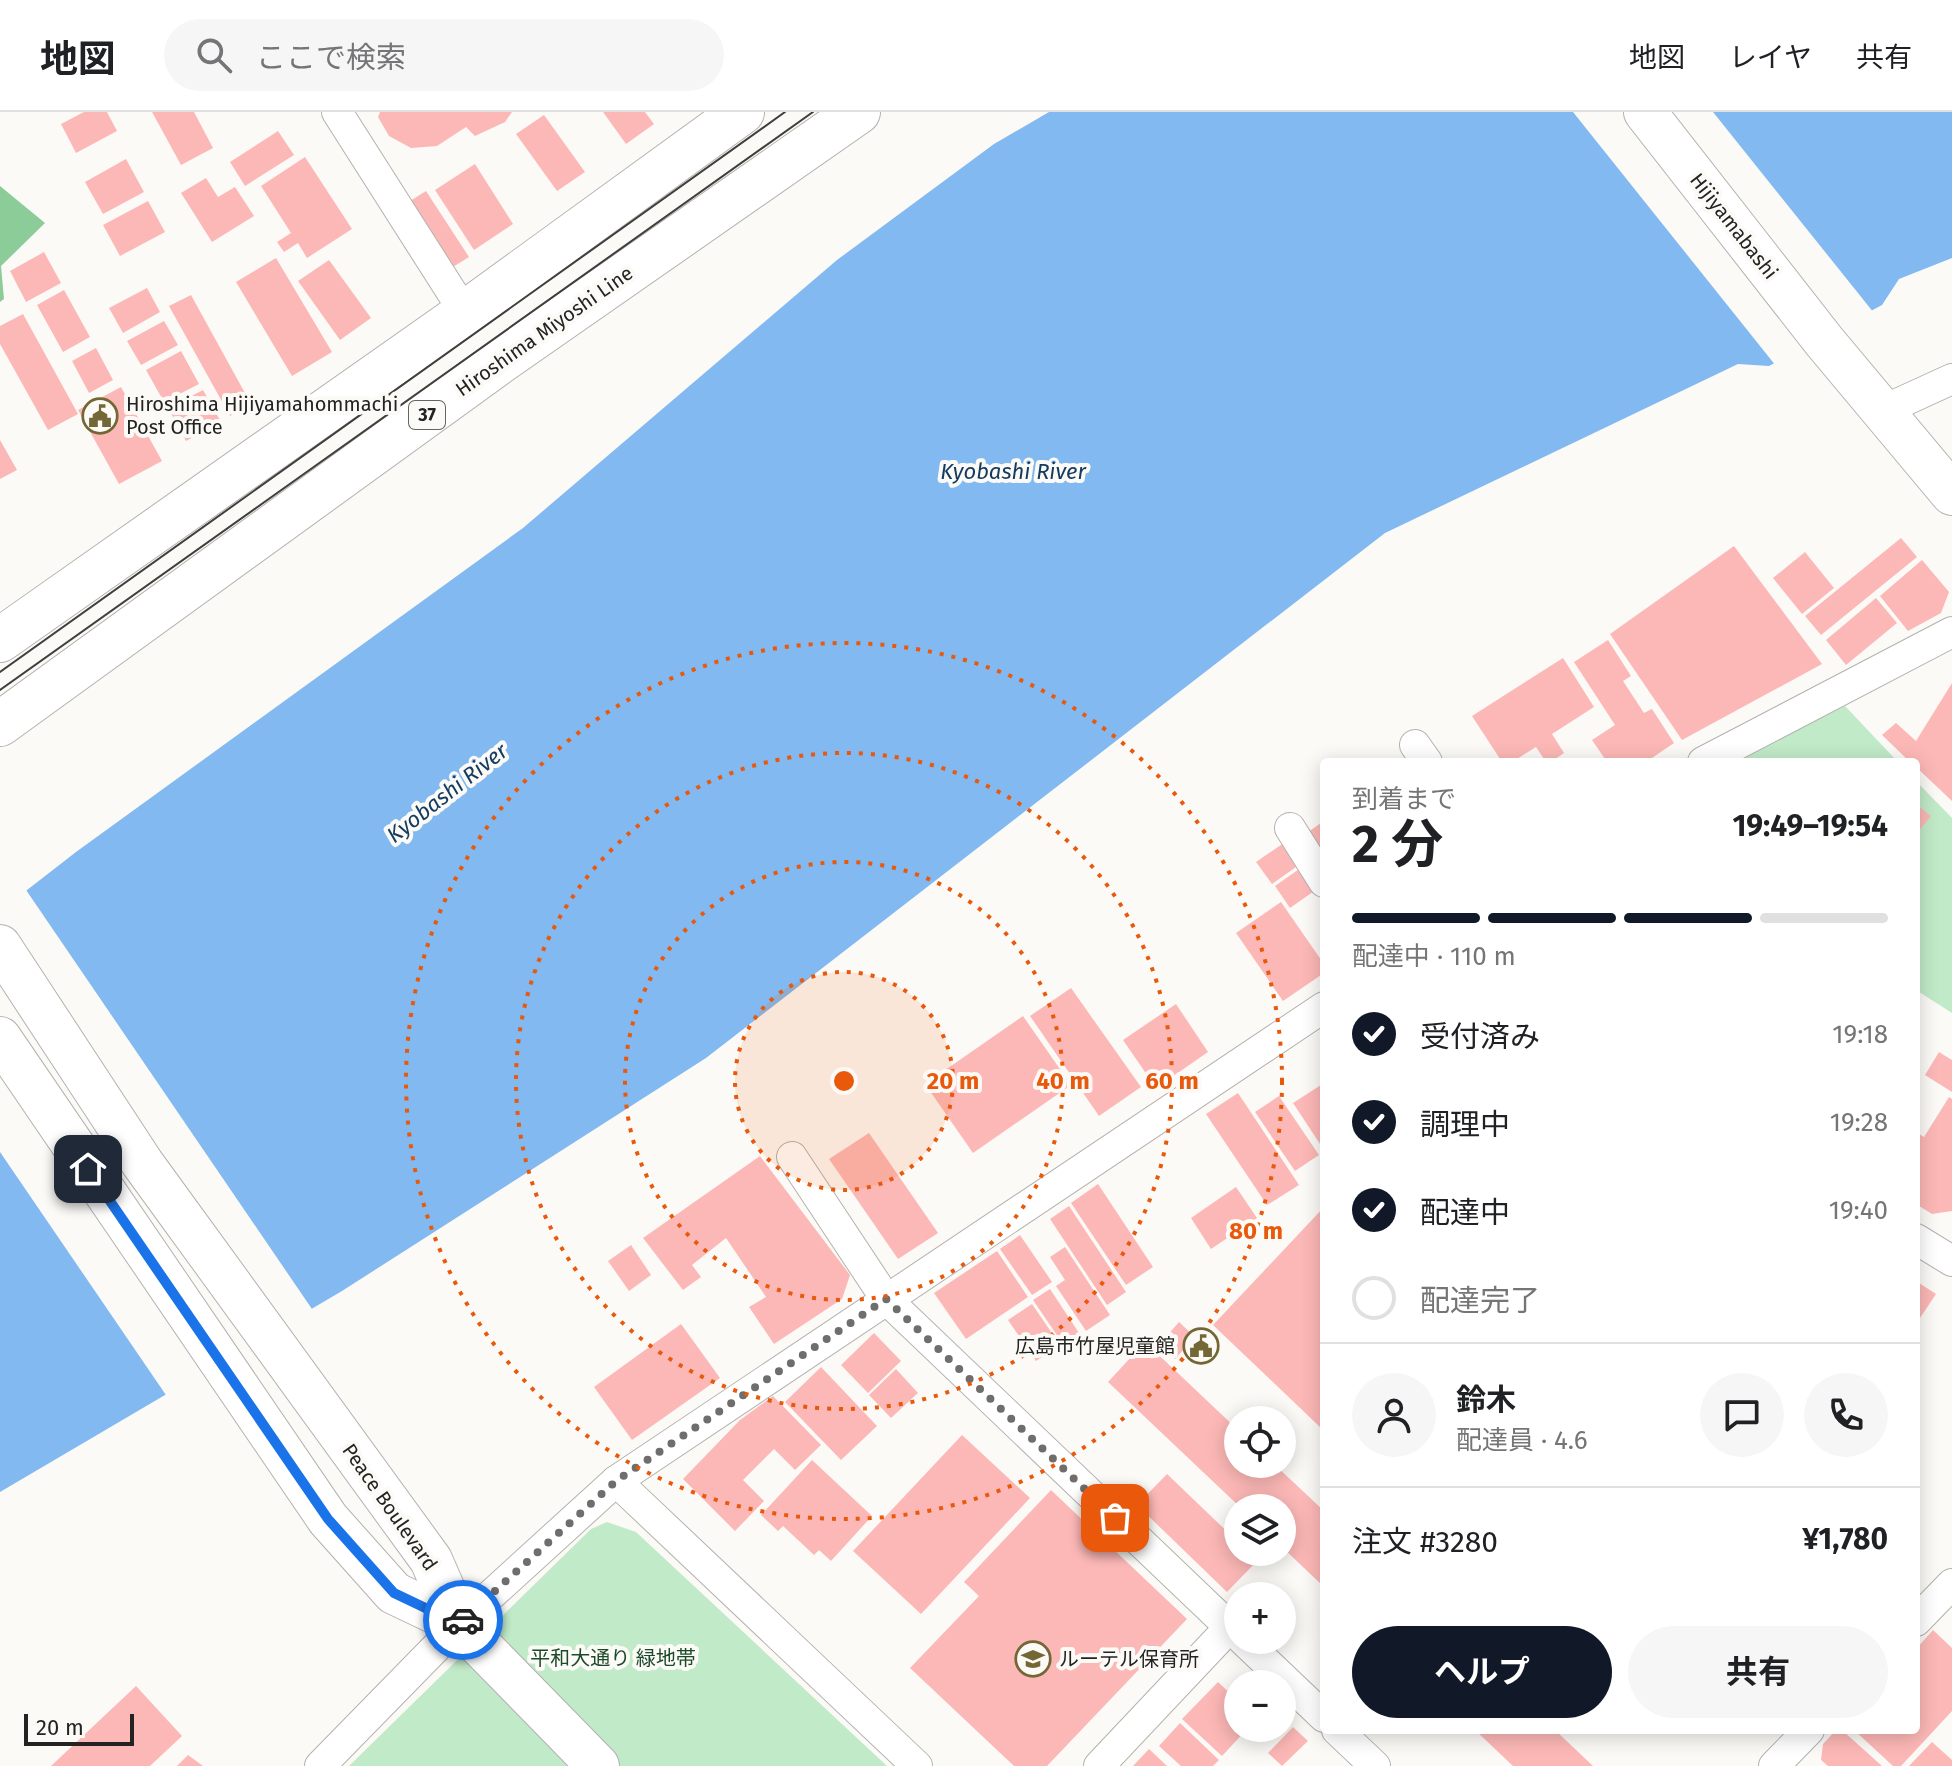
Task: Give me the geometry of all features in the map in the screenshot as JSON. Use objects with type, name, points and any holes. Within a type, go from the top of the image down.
[{"type":"main road","name":"Hiroshima Miyoshi Line","points":[[0,724],[498,363],[858,112]]},
{"type":"main road","points":[[2,631],[465,313],[728,116]]},
{"type":"street","points":[[337,112],[465,313]]},
{"type":"street","name":"Hijiyamabashi","points":[[1645,112],[1824,341],[1952,494]]},
{"type":"street","points":[[1882,411],[1952,379]]},
{"type":"street","points":[[1711,758],[1952,632]]},
{"type":"street","points":[[1290,828],[1320,876]]},
{"type":"street","name":"Peace Boulevard","points":[[0,946],[107,1112],[431,1560],[459,1624],[598,1766]]},
{"type":"street","points":[[320,1766],[459,1624],[616,1481],[1320,1010]]},
{"type":"street","points":[[0,1038],[328,1519],[394,1593],[459,1624]]},
{"type":"street","points":[[792,1157],[886,1299],[1224,1622]]},
{"type":"street","points":[[1920,1241],[1952,1261]]},
{"type":"street","points":[[616,1481],[917,1766]]},
{"type":"street","points":[[1920,1617],[1952,1584]]},
{"type":"street","points":[[1099,1766],[1224,1646]]},
{"type":"street","points":[[1258,1654],[1320,1713]]},
{"type":"street","points":[[1341,1734],[1375,1766]]},
{"type":"street","points":[[1783,1763],[1806,1734]]},
{"type":"green space","points":[[0,186],[45,223],[1,266],[4,299],[0,302]]},
{"type":"green space","points":[[1845,706],[1894,758],[1742,758]]},
{"type":"green space","points":[[1920,785],[1952,818],[1952,1013],[1920,993]]},
{"type":"green space","name":"平和大通り 緑地帯","points":[[607,1522],[636,1532],[887,1766],[349,1766],[591,1529]]},
{"type":"water","name":"Kyobashi River","points":[[1049,112],[1952,112],[1952,258],[1899,279],[1882,305],[1769,366],[1738,364],[1385,533],[706,1058],[342,1291],[0,1492],[0,911],[76,852],[523,528],[837,260],[994,144]]},
{"type":"pier","points":[[1573,112],[1713,112],[1874,313],[1776,366]]},
{"type":"pier","points":[[24,887],[314,1312],[168,1398],[0,1152],[0,906]]},
{"type":"building","points":[[84,112],[107,112],[117,131],[76,153],[61,124]]},
{"type":"building","points":[[152,112],[194,112],[213,148],[181,165]]},
{"type":"building","points":[[380,112],[512,112],[505,122],[475,136],[466,127],[437,146],[411,148],[389,136],[378,117]]},
{"type":"building","points":[[603,112],[645,112],[654,124],[626,144]]},
{"type":"building","points":[[544,115],[585,172],[557,191],[516,134]]},
{"type":"building","points":[[278,131],[294,155],[245,186],[230,162]]},
{"type":"building","points":[[305,157],[352,229],[307,258],[298,243],[284,252],[277,242],[291,233],[261,186]]},
{"type":"building","points":[[126,159],[144,192],[103,214],[85,182]]},
{"type":"building","points":[[475,164],[513,224],[474,250],[435,190]]},
{"type":"building","points":[[206,178],[218,197],[235,187],[254,216],[212,242],[181,193]]},
{"type":"building","points":[[426,191],[469,257],[445,272],[402,206]]},
{"type":"building","points":[[148,201],[165,232],[120,256],[103,225]]},
{"type":"building","points":[[44,252],[61,283],[26,302],[10,271]]},
{"type":"building","points":[[276,258],[332,352],[292,376],[236,282]]},
{"type":"building","points":[[329,260],[371,318],[340,340],[298,281]]},
{"type":"building","points":[[147,288],[160,312],[123,333],[109,308]]},
{"type":"building","points":[[64,290],[90,337],[63,352],[37,305]]},
{"type":"building","points":[[191,295],[251,404],[230,416],[169,306]]},
{"type":"building","points":[[23,314],[78,414],[48,430],[0,344],[0,326]]},
{"type":"building","points":[[164,321],[178,345],[141,365],[127,341]]},
{"type":"building","points":[[96,348],[113,380],[89,393],[72,361]]},
{"type":"building","points":[[181,351],[199,384],[164,402],[146,370]]},
{"type":"building","points":[[121,387],[162,461],[119,484],[78,410]]},
{"type":"building","points":[[203,390],[221,422],[186,441],[168,408]]},
{"type":"building","points":[[0,440],[17,470],[0,479]]},
{"type":"building","points":[[1901,538],[1917,557],[1821,635],[1805,616]]},
{"type":"building","points":[[1734,546],[1822,664],[1682,740],[1610,634]]},
{"type":"building","points":[[1805,552],[1834,588],[1802,614],[1773,578]]},
{"type":"building","points":[[1922,560],[1949,592],[1941,613],[1908,631],[1880,596]]},
{"type":"building","points":[[1876,598],[1897,623],[1846,665],[1826,640]]},
{"type":"building","points":[[1608,640],[1631,676],[1623,681],[1644,713],[1652,709],[1674,743],[1652,758],[1604,758],[1592,740],[1615,725],[1574,662]]},
{"type":"building","points":[[1563,658],[1594,707],[1552,734],[1564,753],[1557,758],[1543,758],[1536,747],[1518,758],[1499,758],[1472,716]]},
{"type":"building","points":[[1952,683],[1952,801],[1920,771],[1920,758],[1906,758],[1882,735],[1896,723],[1916,741]]},
{"type":"building","points":[[1920,807],[1931,816],[1920,829]]},
{"type":"building","points":[[1320,824],[1320,849],[1308,832]]},
{"type":"building","points":[[1291,838],[1306,860],[1272,884],[1256,862]]},
{"type":"building","points":[[1305,865],[1320,887],[1290,908],[1275,886]]},
{"type":"building","points":[[1281,902],[1320,958],[1320,976],[1283,1001],[1236,933]]},
{"type":"building","points":[[1071,988],[1141,1087],[1099,1116],[1030,1016]]},
{"type":"building","points":[[1176,1004],[1208,1052],[1156,1088],[1123,1040]]},
{"type":"building","points":[[1023,1016],[1071,1085],[973,1153],[925,1084]]},
{"type":"building","points":[[1939,1052],[1952,1060],[1952,1092],[1925,1075]]},
{"type":"building","points":[[1320,1086],[1320,1144],[1293,1103]]},
{"type":"building","points":[[1238,1093],[1299,1185],[1267,1205],[1206,1114]]},
{"type":"building","points":[[1279,1096],[1319,1155],[1295,1171],[1255,1112]]},
{"type":"building","points":[[1949,1097],[1952,1099],[1952,1211],[1932,1214],[1920,1206],[1920,1134],[1924,1137]]},
{"type":"building","points":[[869,1133],[938,1233],[898,1259],[829,1159]]},
{"type":"building","points":[[760,1156],[850,1275],[842,1299],[774,1344],[749,1307],[766,1297],[726,1238],[692,1265],[701,1277],[683,1290],[643,1238]]},
{"type":"building","points":[[1098,1184],[1153,1267],[1126,1285],[1071,1203]]},
{"type":"building","points":[[1236,1187],[1257,1218],[1211,1249],[1191,1218]]},
{"type":"building","points":[[1069,1206],[1126,1292],[1107,1305],[1050,1219]]},
{"type":"building","points":[[1320,1211],[1320,1427],[1213,1325]]},
{"type":"building","points":[[1020,1235],[1052,1282],[1032,1295],[1000,1249]]},
{"type":"building","points":[[631,1245],[651,1275],[629,1291],[608,1261]]},
{"type":"building","points":[[1065,1247],[1110,1315],[1086,1331],[1056,1286],[1065,1280],[1050,1257]]},
{"type":"building","points":[[997,1251],[1028,1297],[966,1339],[934,1293]]},
{"type":"building","points":[[1920,1284],[1936,1294],[1920,1318]]},
{"type":"building","points":[[1050,1289],[1079,1333],[1063,1344],[1033,1300]]},
{"type":"building","points":[[1032,1304],[1060,1345],[1036,1361],[1008,1320]]},
{"type":"building","points":[[1179,1322],[1195,1337],[1175,1359],[1159,1345]]},
{"type":"building","points":[[681,1324],[720,1378],[632,1440],[594,1387]]},
{"type":"building","points":[[874,1333],[901,1361],[868,1393],[841,1365]]},
{"type":"building","points":[[1145,1342],[1224,1417],[1224,1478],[1289,1478],[1320,1507],[1320,1583],[1296,1560],[1296,1494],[1226,1494],[1108,1382]]},
{"type":"building","points":[[821,1367],[877,1426],[841,1460],[785,1402]]},
{"type":"building","points":[[896,1369],[918,1393],[891,1418],[869,1395]]},
{"type":"building","points":[[773,1396],[821,1445],[795,1470],[774,1449],[743,1480],[764,1501],[735,1531],[683,1479],[740,1420]]},
{"type":"building","points":[[962,1435],[1030,1498],[921,1614],[853,1551]]},
{"type":"building","points":[[812,1460],[872,1516],[831,1561],[819,1550],[814,1555],[783,1526],[778,1531],[761,1515]]},
{"type":"building","points":[[1167,1474],[1224,1529],[1224,1566],[1252,1566],[1237,1582],[1224,1582],[1224,1589],[1137,1505]]},
{"type":"building","points":[[1051,1490],[1187,1619],[1047,1766],[1014,1766],[910,1668],[979,1596],[964,1582]]},
{"type":"building","points":[[1933,1630],[1952,1648],[1952,1711],[1901,1766],[1893,1766],[1858,1734],[1920,1734],[1920,1645]]},
{"type":"building","points":[[1218,1682],[1224,1688],[1224,1742],[1235,1742],[1222,1756],[1182,1719]]},
{"type":"building","points":[[136,1686],[182,1736],[150,1766],[51,1766]]},
{"type":"building","points":[[1180,1723],[1219,1760],[1213,1766],[1181,1766],[1159,1746]]},
{"type":"building","points":[[1296,1730],[1308,1741],[1282,1766],[1268,1753],[1279,1742],[1296,1742]]},
{"type":"building","points":[[1479,1734],[1559,1734],[1593,1766],[1513,1766]]},
{"type":"building","points":[[1832,1734],[1846,1734],[1882,1766],[1828,1766],[1821,1760],[1823,1744]]},
{"type":"building","points":[[1932,1742],[1952,1760],[1952,1766],[1909,1766]]},
{"type":"building","points":[[1149,1749],[1167,1766],[1133,1766]]},
{"type":"building","points":[[188,1755],[203,1766],[177,1766]]},
{"type":"tram line","points":[[0,672],[785,112]]},
{"type":"tram line","points":[[0,690],[813,112]]},
{"type":"way so far","points":[[463,1620],[616,1481],[886,1299],[1115,1518]]},
{"type":"place","name":"Hiroshima Hijiyamahommachi Post Office","points":[[100,416]]},
{"type":"place","name":"広島市竹屋児童館","points":[[1201,1346]]},
{"type":"place","name":"ルーテル保育所","points":[[1033,1659]]},
{"type":"route","points":[[88,1169],[328,1519],[394,1593],[459,1624],[463,1620]]}]
